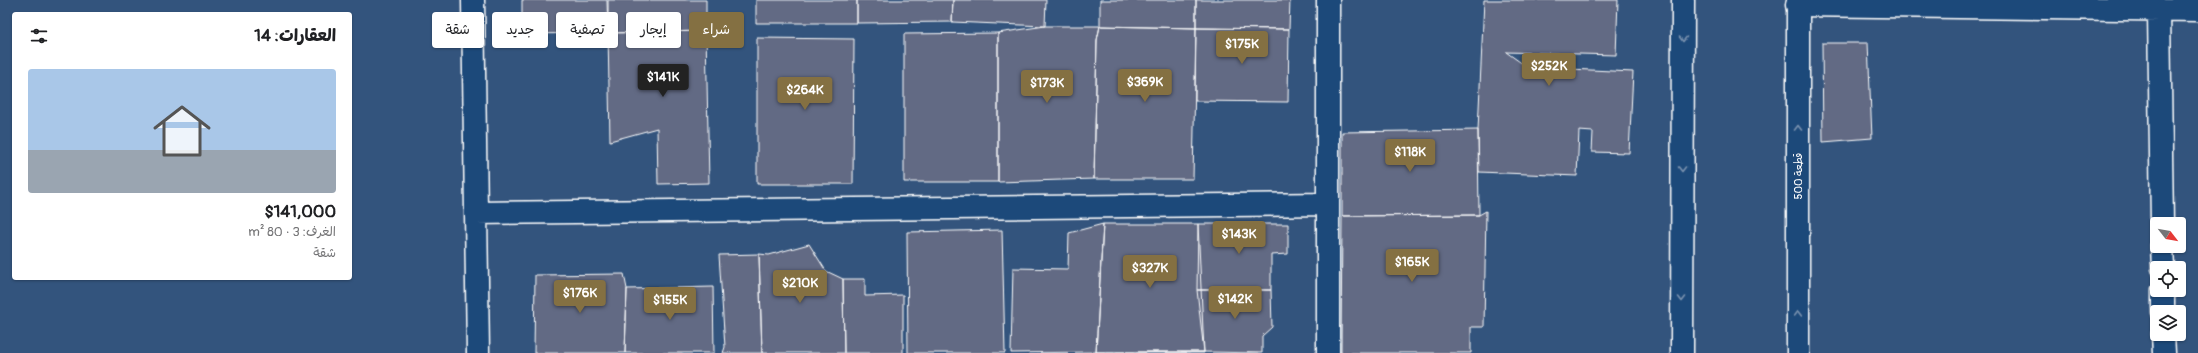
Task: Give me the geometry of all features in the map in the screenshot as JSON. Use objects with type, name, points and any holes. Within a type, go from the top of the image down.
[{"type":"street","points":[[473,0],[478,353]]},
{"type":"street","points":[[1328,0],[1328,353]]},
{"type":"street","points":[[1682,0],[1682,353]]},
{"type":"street","points":[[1798,3],[2159,11],[2198,10]]},
{"type":"street","name":"قطعة 500","points":[[1798,3],[1798,353]]},
{"type":"street","points":[[2159,11],[2162,217]]},
{"type":"street","points":[[476,213],[1328,204]]},
{"type":"street","points":[[2163,341],[2164,353]]},
{"type":"building","points":[[522,0],[607,0],[607,12],[556,12],[556,34],[548,34],[548,12],[522,12]]},
{"type":"building","points":[[608,0],[706,0],[706,12],[689,12],[689,31],[681,32],[681,12],[626,12],[626,33],[618,33],[618,12],[608,12]]},
{"type":"building","points":[[756,0],[857,0],[857,23],[756,23]]},
{"type":"building","points":[[857,0],[953,0],[952,22],[857,23]]},
{"type":"building","points":[[953,0],[1046,0],[1045,26],[952,22]]},
{"type":"building","points":[[1100,0],[1196,0],[1196,28],[1100,26]]},
{"type":"building","points":[[1196,0],[1290,0],[1289,29],[1196,28]]},
{"type":"building","points":[[1484,0],[1618,0],[1616,55],[1506,52],[1527,67],[1633,72],[1629,153],[1592,152],[1593,132],[1579,131],[1577,176],[1479,172],[1478,130]]},
{"type":"building","points":[[1045,26],[1100,26],[1097,40],[1094,179],[998,182],[998,33]]},
{"type":"building","points":[[1100,26],[1196,28],[1193,179],[1094,179],[1097,40]]},
{"type":"building","points":[[1196,28],[1289,29],[1288,102],[1195,101]]},
{"type":"building","points":[[689,31],[689,48],[706,48],[709,183],[658,184],[657,128],[610,141],[608,48],[618,48],[618,33],[626,33],[626,48],[681,48],[681,32]]},
{"type":"building","points":[[998,33],[998,182],[904,182],[904,34]]},
{"type":"building","points":[[757,38],[854,39],[853,184],[757,184]]},
{"type":"building","points":[[1822,43],[1868,43],[1872,138],[1823,142]]},
{"type":"building","points":[[1478,130],[1479,215],[1342,216],[1342,132]]},
{"type":"building","points":[[1486,211],[1484,327],[1471,327],[1471,353],[1341,353],[1342,216],[1479,215]]},
{"type":"building","points":[[1103,224],[1198,224],[1204,352],[1096,352]]},
{"type":"building","points":[[1103,224],[1096,352],[1011,353],[1013,268],[1068,269],[1069,233]]},
{"type":"building","points":[[1198,224],[1288,224],[1288,254],[1271,255],[1271,290],[1197,290]]},
{"type":"building","points":[[1002,230],[1005,353],[908,353],[907,232]]},
{"type":"building","points":[[809,244],[826,271],[843,279],[844,353],[762,353],[759,254],[769,255]]},
{"type":"building","points":[[759,254],[762,353],[723,353],[725,347],[719,255]]},
{"type":"building","points":[[624,274],[627,289],[625,353],[534,353],[535,275]]},
{"type":"building","points":[[843,279],[865,279],[865,296],[903,295],[903,353],[844,353]]},
{"type":"building","points":[[713,287],[714,353],[625,353],[627,289]]},
{"type":"building","points":[[1197,290],[1271,290],[1272,327],[1262,336],[1262,353],[1204,352]]},
{"type":"building","points":[[1204,352],[1204,353],[1096,353]]}]
